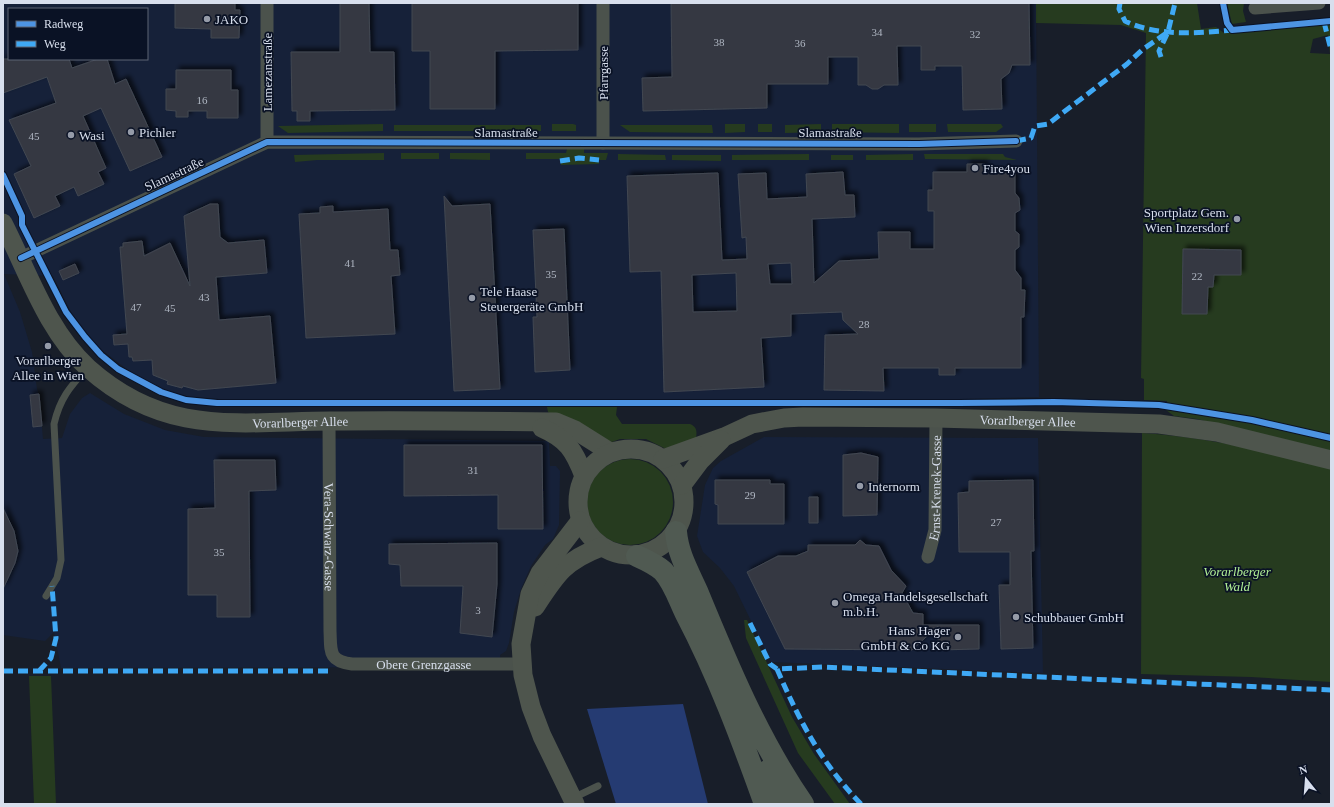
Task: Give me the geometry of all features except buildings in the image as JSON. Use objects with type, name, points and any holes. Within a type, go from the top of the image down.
[{"type":"highway","points":[[676,532],[681,558],[745,703],[782,804]]},
{"type":"highway","points":[[637,556],[653,564],[662,571],[673,586],[728,705],[766,804]]},
{"type":"highway","points":[[745,703],[788,782],[803,804]]},
{"type":"highway","points":[[751,765],[758,804]]},
{"type":"main road","name":"Vorarlberger Allee","points":[[3,223],[21,258],[50,322],[69,348],[88,368],[107,384],[128,398],[155,409],[186,418],[218,422],[556,422],[575,430],[610,452]]},
{"type":"main road","name":"Vorarlberger Allee","points":[[664,459],[724,437],[752,424],[784,418],[936,418],[1159,424],[1217,432],[1331,460]]},
{"type":"main road","name":"Vorarlberger Allee","points":[[527,422],[561,437],[574,453],[584,476]]},
{"type":"main road","name":"Vorarlberger Allee","points":[[682,485],[700,461],[724,437]]},
{"type":"main road","points":[[628,449],[646,451],[664,459],[675,471],[682,485],[685,500],[683,516],[676,532],[664,545],[651,552],[637,556],[617,554],[601,547],[588,535],[580,521],[577,505],[579,488],[584,476],[598,460],[610,452],[628,449]]},
{"type":"main road","points":[[574,801],[534,717],[527,695],[521,664],[521,644],[530,594],[540,573],[580,521]]},
{"type":"main road","points":[[526,619],[552,581],[568,563],[577,557],[601,547]]},
{"type":"street","name":"Lamezanstraße","points":[[267,3],[268,142]]},
{"type":"street","name":"Pfarrgasse","points":[[603,3],[603,143]]},
{"type":"street","points":[[1255,8],[1319,3]]},
{"type":"street","name":"Slamastraße","points":[[21,258],[268,142],[920,144],[1016,141]]},
{"type":"street","name":"Ernst-Krenek-Gasse","points":[[928,557],[935,530],[936,418]]},
{"type":"street","name":"Vera-Schwarz-Gasse","points":[[329,421],[331,653]]},
{"type":"street","name":"Obere Grenzgasse","points":[[331,653],[340,663],[352,664],[521,664]]},
{"type":"lane","points":[[46,596],[57,578],[61,560],[54,424],[58,407],[66,392],[88,368]]},
{"type":"lane","points":[[574,801],[598,786]]},
{"type":"shaded area","points":[[3,3],[1036,3],[1039,397],[922,400],[218,399],[190,397],[163,390],[137,377],[94,344],[74,318],[53,276],[4,274],[20,312],[32,352],[39,395],[43,439],[62,438],[70,414],[82,398],[90,393],[124,414],[165,430],[204,437],[549,441],[550,466],[556,466],[560,471],[559,525],[553,539],[545,545],[531,566],[521,589],[514,612],[509,643],[506,651],[500,655],[501,667],[61,668],[54,632],[45,641],[3,635]]},
{"type":"shaded area","points":[[764,437],[1038,438],[1043,673],[771,662],[734,586],[720,568],[703,552],[697,536],[705,485],[713,468],[721,461]]},
{"type":"green space","name":"Sportplatz Gem. Wien Inzersdorf","points":[[1036,3],[1197,3],[1201,29],[1216,27],[1224,33],[1331,24],[1331,453],[1197,419],[1174,416],[1166,410],[1167,401],[1144,400],[1144,379],[1141,378],[1146,33],[1121,25],[1036,23]],"holes":[[[1328,35],[1330,54],[1310,53],[1313,39]]]},
{"type":"green space","points":[[1227,3],[1244,3],[1243,11],[1246,22],[1232,24]]},
{"type":"green space","points":[[383,124],[383,131],[288,133],[278,126]]},
{"type":"green space","points":[[552,124],[573,124],[576,125],[576,131],[552,131]]},
{"type":"green space","points":[[725,124],[745,124],[745,132],[725,133]]},
{"type":"green space","points":[[758,124],[772,124],[772,132],[758,132]]},
{"type":"green space","points":[[821,124],[821,132],[785,133],[785,125]]},
{"type":"green space","points":[[832,124],[899,124],[899,133],[832,132]]},
{"type":"green space","points":[[909,124],[936,124],[936,132],[909,132]]},
{"type":"green space","points":[[947,124],[1001,124],[1003,127],[996,132],[948,132]]},
{"type":"green space","points":[[394,125],[541,125],[541,131],[394,131]]},
{"type":"green space","points":[[620,125],[712,125],[713,133],[630,132]]},
{"type":"green space","points":[[584,148],[584,153],[608,153],[606,160],[599,160],[599,164],[561,165],[561,159],[526,159],[526,153],[566,153],[567,149]]},
{"type":"green space","points":[[384,153],[384,160],[317,160],[295,162],[294,155]]},
{"type":"green space","points":[[401,153],[439,153],[439,159],[401,159]]},
{"type":"green space","points":[[450,153],[490,153],[490,160],[450,159]]},
{"type":"green space","points":[[618,154],[665,155],[666,160],[618,160]]},
{"type":"green space","points":[[809,154],[809,160],[732,160],[732,155]]},
{"type":"green space","points":[[913,154],[913,160],[866,160],[866,155]]},
{"type":"green space","points":[[924,154],[1003,154],[1005,157],[1017,160],[925,159]]},
{"type":"green space","points":[[672,155],[721,155],[721,161],[672,160]]},
{"type":"green space","points":[[831,155],[853,155],[853,160],[831,160]]},
{"type":"green space","points":[[547,407],[617,407],[616,415],[622,424],[690,424],[694,426],[696,430],[696,438],[666,449],[646,439],[620,439],[612,442],[602,440],[552,415],[548,412]]},
{"type":"green space","name":"Vorarlberger Wald","points":[[1142,433],[1214,442],[1331,467],[1331,682],[1251,677],[1141,674]]},
{"type":"green space","points":[[630,459],[646,462],[654,466],[666,478],[670,486],[673,502],[670,518],[666,526],[654,538],[646,542],[630,545],[614,542],[606,538],[594,526],[590,518],[587,502],[590,486],[594,478],[606,466],[614,462]]},
{"type":"green space","points":[[744,620],[747,620],[792,717],[814,754],[850,804],[835,804],[798,753],[746,638]]},
{"type":"green space","points":[[29,676],[51,676],[56,804],[34,804]]},
{"type":"water","points":[[683,704],[708,804],[616,804],[587,709]]},
{"type":"marked path","points":[[1120,3],[1119,9],[1125,21],[1151,30],[1178,33],[1234,30]]},
{"type":"marked path","points":[[1161,57],[1159,51],[1168,32],[1175,3]]},
{"type":"marked path","points":[[1324,22],[1331,50]]},
{"type":"marked path","points":[[1016,141],[1031,138],[1035,126],[1048,124],[1127,64],[1142,50],[1168,32]]},
{"type":"marked path","points":[[560,161],[579,158],[599,160]]},
{"type":"marked path","points":[[39,671],[51,658],[56,638],[52,586]]},
{"type":"marked path","points":[[750,623],[770,664],[777,669]]},
{"type":"marked path","points":[[861,804],[834,773],[812,740],[777,669],[823,667],[1331,690]]},
{"type":"marked path","points":[[3,671],[328,671]]},
{"type":"cycle path","points":[[1223,3],[1227,23],[1232,30],[1331,21]]},
{"type":"cycle path","points":[[21,258],[267,142],[919,144],[1016,141]]},
{"type":"cycle path","points":[[3,175],[22,216],[22,225],[66,312],[85,337],[101,355],[118,369],[161,392],[186,400],[217,403],[1054,402],[1159,405],[1252,420],[1331,438]]},
{"type":"place","name":"JAKO","points":[[207,19]]},
{"type":"place","name":"Pichler","points":[[131,132]]},
{"type":"place","name":"Wasi","points":[[71,135]]},
{"type":"place","name":"Fire4you","points":[[975,168]]},
{"type":"place","name":"Sportplatz Gem. Wien Inzersdorf","points":[[1237,219]]},
{"type":"place","name":"Tele Haase Steuergeräte GmbH","points":[[472,298]]},
{"type":"place","name":"Vorarlberger Allee in Wien","points":[[48,346]]},
{"type":"place","name":"Internorm","points":[[860,486]]},
{"type":"place","name":"Omega Handelsgesellschaft m.b.H.","points":[[835,603]]},
{"type":"place","name":"Schubbauer GmbH","points":[[1016,617]]},
{"type":"place","name":"Hans Hager GmbH & Co KG","points":[[958,637]]}]
